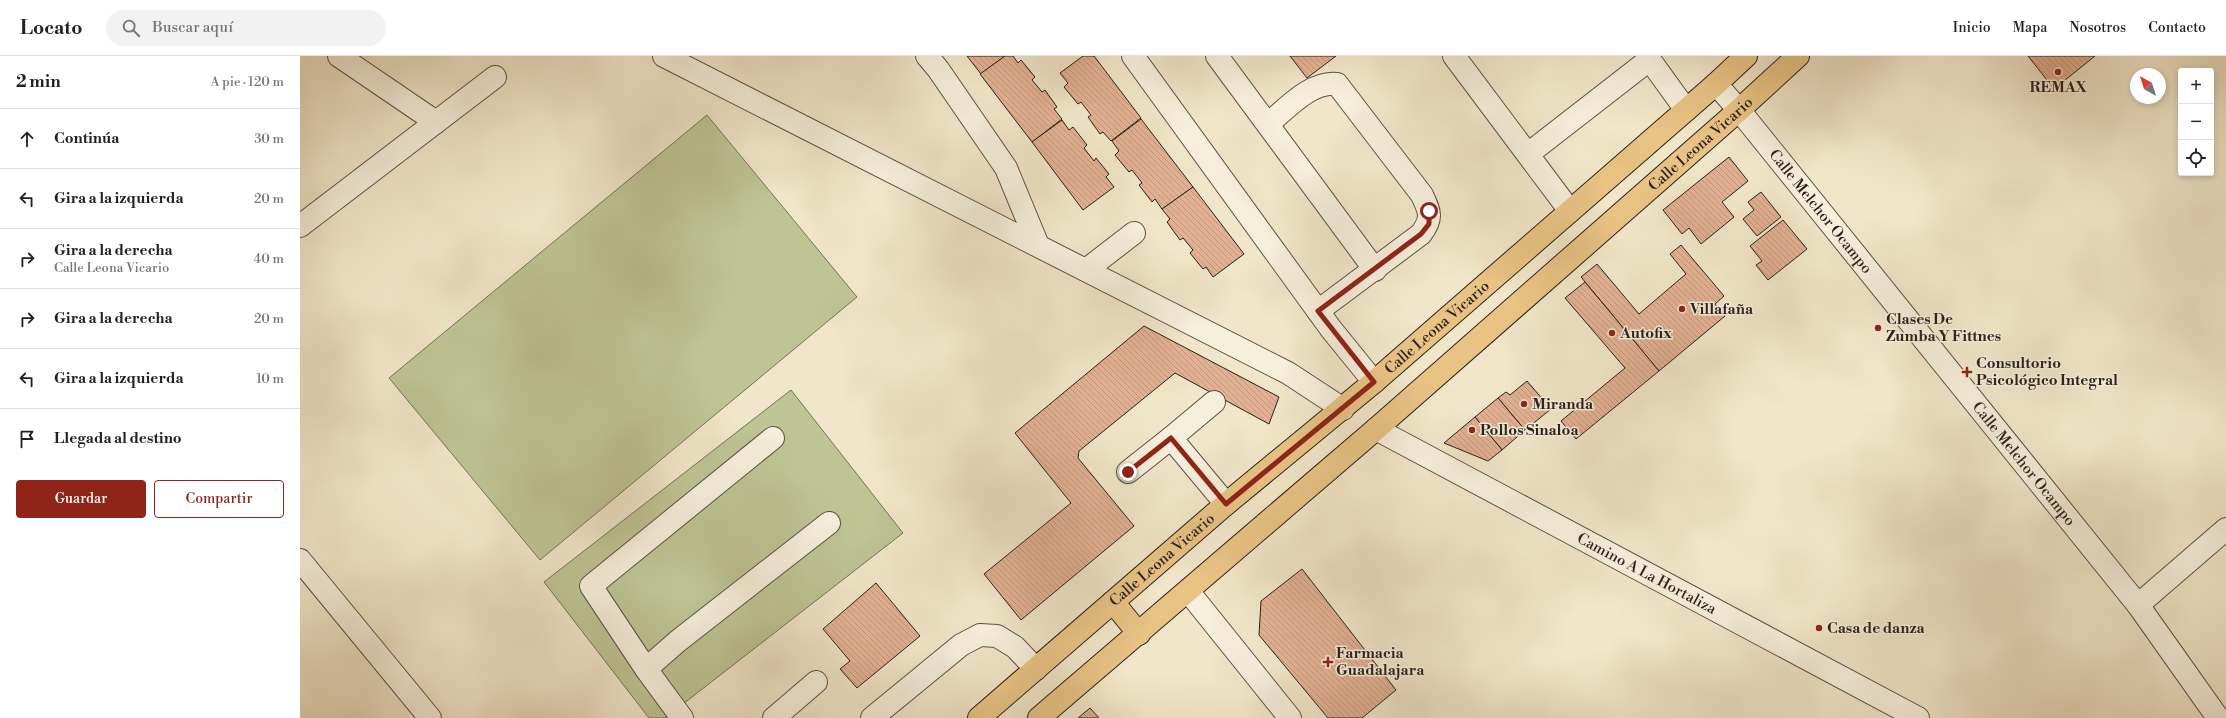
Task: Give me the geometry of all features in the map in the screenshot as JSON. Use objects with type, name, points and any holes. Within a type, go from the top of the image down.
[{"type":"main road","name":"Calle Leona Vicario","points":[[979,718],[1226,504],[1343,409],[1716,84],[1746,56]]},
{"type":"main road","name":"Calle Leona Vicario","points":[[1039,718],[1139,634],[1376,429],[1739,110],[1798,56]]},
{"type":"main road","points":[[1113,602],[1139,634]]},
{"type":"street","points":[[339,56],[436,122]]},
{"type":"street","points":[[664,56],[1037,243],[1086,270],[1288,373],[1343,409]]},
{"type":"street","points":[[927,56],[943,76],[1006,168],[1037,243]]},
{"type":"street","points":[[1133,56],[1318,311],[1374,382]]},
{"type":"street","points":[[1217,56],[1375,270]]},
{"type":"street","points":[[1454,56],[1570,211]]},
{"type":"street","points":[[1528,154],[1648,58],[1686,110]]},
{"type":"street","points":[[300,226],[495,77]]},
{"type":"street","points":[[1268,124],[1311,90],[1326,83],[1337,84],[1422,195],[1429,211],[1429,224],[1421,234],[1375,270],[1318,311]]},
{"type":"street","name":"Calle Melchor Ocampo","points":[[1716,84],[1739,110],[2138,605],[2218,718]]},
{"type":"street","points":[[1086,270],[1134,233]]},
{"type":"street","points":[[1128,472],[1214,402]]},
{"type":"street","name":"Camino A La Hortaliza","points":[[1376,429],[1918,718]]},
{"type":"street","points":[[682,718],[646,669],[591,586],[773,438]]},
{"type":"street","points":[[1171,438],[1226,504]]},
{"type":"street","points":[[646,669],[678,641],[829,523]]},
{"type":"street","points":[[2138,605],[2226,529]]},
{"type":"street","points":[[300,560],[430,718]]},
{"type":"street","points":[[1188,591],[1290,718]]},
{"type":"street","points":[[872,718],[961,645],[980,635],[997,636],[1015,647],[1036,669]]},
{"type":"street","points":[[774,718],[816,682]]},
{"type":"green space","points":[[707,115],[857,297],[540,560],[389,378]]},
{"type":"green space","points":[[791,390],[903,533],[665,718],[649,718],[544,582]]},
{"type":"building","points":[[967,56],[1005,56],[981,74]]},
{"type":"building","points":[[1005,56],[1013,56],[1018,63],[1021,60],[1035,77],[1032,80],[1042,92],[1045,90],[1057,107],[1054,109],[1062,119],[1032,142],[980,74]]},
{"type":"building","points":[[1083,56],[1094,56],[1141,118],[1111,141],[1103,132],[1100,134],[1088,117],[1091,115],[1081,102],[1078,104],[1064,87],[1068,83],[1060,73]]},
{"type":"building","points":[[1290,56],[1336,56],[1307,78]]},
{"type":"building","name":"REMAX","points":[[2028,56],[2095,56],[2054,89]]},
{"type":"building","points":[[1141,119],[1193,187],[1162,209],[1155,199],[1152,202],[1139,185],[1142,183],[1132,170],[1129,172],[1115,155],[1119,151],[1112,141]]},
{"type":"building","points":[[1062,120],[1069,130],[1073,127],[1087,145],[1084,148],[1094,161],[1096,158],[1109,174],[1106,177],[1114,187],[1083,210],[1032,142]]},
{"type":"building","points":[[1729,157],[1748,181],[1722,202],[1734,217],[1701,244],[1689,228],[1682,234],[1663,210]]},
{"type":"building","points":[[1193,187],[1244,254],[1213,277],[1206,267],[1203,269],[1190,253],[1193,250],[1183,238],[1180,240],[1167,222],[1170,219],[1162,209]]},
{"type":"building","points":[[1761,192],[1781,217],[1757,236],[1743,219],[1754,210],[1748,202]]},
{"type":"building","points":[[1783,220],[1807,249],[1768,280],[1756,265],[1762,261],[1750,246]]},
{"type":"building","name":"Villafaña","points":[[1681,245],[1724,296],[1715,304],[1725,316],[1659,371],[1581,277],[1597,264],[1639,314],[1686,274],[1670,254]]},
{"type":"building","name":"Autofix","points":[[1585,282],[1659,371],[1576,439],[1561,421],[1625,368],[1565,298]]},
{"type":"building","points":[[1144,326],[1279,397],[1269,424],[1175,373],[1079,451],[1078,458],[1134,526],[1021,620],[984,574],[1071,503],[1015,433]]},
{"type":"building","name":"Miranda","points":[[1527,381],[1551,409],[1525,430],[1498,398],[1506,392],[1510,395]]},
{"type":"building","points":[[1498,398],[1525,430],[1502,450],[1475,417]]},
{"type":"building","name":"Pollos Sinaloa","points":[[1475,417],[1502,450],[1488,461],[1444,443]]},
{"type":"building","name":"Farmacia Guadalajara","points":[[1302,569],[1396,690],[1362,718],[1328,718],[1259,635],[1261,601]]},
{"type":"building","points":[[876,583],[920,636],[857,688],[840,669],[850,661],[823,629]]},
{"type":"building","points":[[1090,708],[1099,718],[1078,718]]},
{"type":"place","name":"REMAX","points":[[2058,72]]},
{"type":"place","name":"Villafaña","points":[[1682,309]]},
{"type":"place","name":"Clases De Zumba Y Fittnes","points":[[1878,328]]},
{"type":"place","name":"Autofix","points":[[1612,333]]},
{"type":"place","name":"Consultorio Psicológico Integral","points":[[1967,372]]},
{"type":"place","name":"Miranda","points":[[1524,404]]},
{"type":"place","name":"Pollos Sinaloa","points":[[1472,430]]},
{"type":"place","name":"Casa de danza","points":[[1819,628]]},
{"type":"place","name":"Farmacia Guadalajara","points":[[1328,662]]},
{"type":"route","points":[[1128,472],[1171,438],[1226,504],[1343,409],[1374,382],[1318,311],[1375,270],[1421,234],[1429,224],[1429,211]]}]
